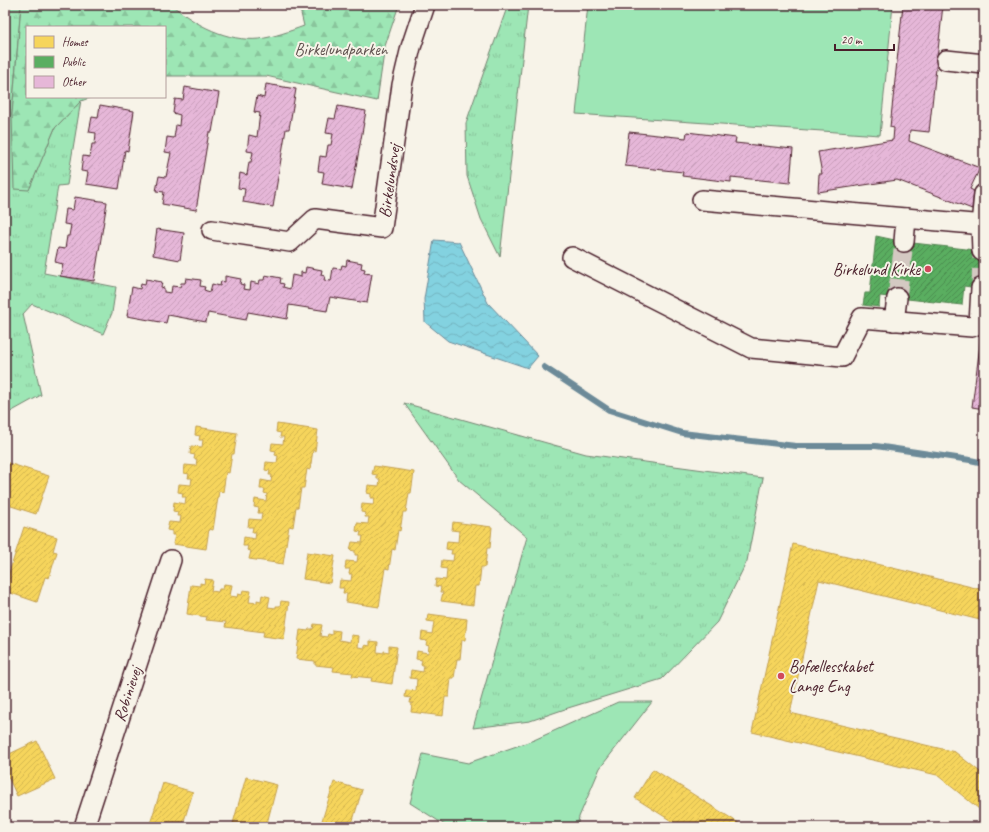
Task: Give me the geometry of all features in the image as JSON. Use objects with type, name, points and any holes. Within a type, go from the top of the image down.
[{"type":"street","name":"Birkelundsvej","points":[[212,230],[290,242],[315,219],[382,228],[402,85],[411,47],[425,5]]},
{"type":"street","points":[[946,60],[984,64]]},
{"type":"street","points":[[982,251],[984,194]]},
{"type":"street","points":[[702,200],[983,225]]},
{"type":"street","points":[[904,242],[906,218]]},
{"type":"street","points":[[572,257],[752,348],[842,357],[862,318],[972,327],[982,322],[981,288]]},
{"type":"street","points":[[894,321],[897,298]]},
{"type":"street","name":"Robinievej","points":[[84,827],[171,560]]},
{"type":"green space","points":[[5,5],[21,5],[12,114],[29,189],[55,128],[81,100],[67,185],[58,186],[44,273],[116,287],[112,313],[103,334],[32,304],[23,314],[41,395],[5,415]]},
{"type":"green space","name":"Birkelundparken","points":[[21,5],[172,5],[191,19],[212,31],[236,38],[259,39],[282,34],[304,26],[299,5],[399,5],[385,46],[377,101],[266,76],[166,76],[166,26],[26,26],[26,98],[89,98],[81,101],[55,128],[29,190],[14,189],[12,114]]},
{"type":"green space","points":[[508,5],[528,5],[500,257],[481,219],[467,176],[466,123]]},
{"type":"green space","points":[[588,5],[893,5],[880,135],[576,114]]},
{"type":"green space","points":[[404,403],[586,454],[763,478],[747,561],[717,622],[662,679],[530,721],[473,728],[527,537],[459,480]]},
{"type":"green space","points":[[618,702],[652,702],[600,768],[579,817],[577,827],[448,827],[410,803],[423,754],[468,763],[534,740]]},
{"type":"water","points":[[434,240],[459,242],[488,303],[538,356],[528,368],[448,341],[425,322],[424,299]]},
{"type":"building: Homes","points":[[277,424],[318,430],[315,451],[313,450],[310,470],[307,469],[304,488],[301,488],[293,527],[289,526],[283,564],[249,559],[251,551],[247,550],[248,546],[243,546],[244,537],[255,539],[256,532],[252,532],[253,527],[248,527],[249,519],[261,520],[262,513],[258,513],[259,508],[254,507],[255,499],[266,501],[267,494],[264,493],[265,489],[260,489],[261,480],[271,482],[272,475],[269,475],[270,471],[265,470],[266,462],[277,463],[278,456],[275,455],[276,451],[271,450],[272,443],[283,444],[284,437],[280,437],[281,433],[276,432]]},
{"type":"building: Homes","points":[[196,427],[237,433],[229,473],[226,472],[223,492],[219,491],[213,530],[209,529],[206,549],[173,544],[175,535],[172,535],[172,531],[167,530],[169,522],[180,523],[181,516],[177,516],[178,512],[173,511],[174,502],[185,504],[186,497],[182,497],[183,493],[178,492],[179,484],[191,485],[192,478],[188,478],[189,474],[184,473],[185,465],[196,466],[197,459],[194,459],[195,455],[190,454],[191,446],[202,447],[203,440],[199,440],[200,436],[195,435]]},
{"type":"building: Homes","points":[[5,462],[49,476],[36,514],[5,504]]},
{"type":"building: Homes","points":[[374,466],[414,472],[411,493],[409,493],[406,512],[403,512],[395,550],[392,549],[389,569],[385,568],[379,607],[346,602],[347,593],[343,593],[344,588],[339,588],[340,580],[351,581],[352,574],[349,574],[350,569],[345,569],[346,561],[357,562],[358,555],[355,555],[355,551],[350,550],[352,542],[362,543],[363,536],[360,536],[361,532],[356,531],[357,523],[368,524],[369,517],[365,517],[366,513],[361,512],[362,504],[373,505],[375,498],[371,498],[371,494],[367,493],[368,485],[379,486],[380,479],[377,479],[377,475],[372,474]]},
{"type":"building: Homes","points":[[453,522],[492,527],[490,548],[487,548],[485,567],[481,567],[479,586],[475,586],[473,605],[441,601],[443,592],[440,592],[441,587],[435,586],[436,579],[446,580],[447,569],[441,568],[442,560],[453,561],[454,554],[451,554],[452,550],[446,549],[447,541],[458,542],[459,531],[452,530]]},
{"type":"building: Homes","points":[[24,527],[57,537],[53,551],[57,552],[49,578],[45,577],[37,602],[5,591],[5,585]]},
{"type":"building: Homes","name":"Bofællesskabet Lange Eng","points":[[793,544],[984,590],[984,621],[819,580],[790,713],[955,752],[984,775],[984,813],[937,775],[752,732]]},
{"type":"building: Homes","points":[[307,552],[335,556],[330,583],[303,579]]},
{"type":"building: Homes","points":[[205,579],[213,580],[211,591],[218,592],[219,589],[223,589],[224,584],[232,585],[230,596],[237,597],[238,594],[242,595],[243,590],[251,591],[249,602],[257,603],[257,600],[261,601],[262,595],[270,597],[268,607],[276,608],[276,606],[280,606],[281,601],[289,602],[284,639],[263,636],[264,632],[225,627],[226,622],[206,620],[207,617],[187,614],[191,585],[200,586],[200,583],[204,584]]},
{"type":"building: Homes","points":[[428,614],[467,619],[465,640],[462,640],[460,659],[457,659],[454,678],[451,678],[449,697],[445,697],[443,716],[411,712],[411,698],[405,697],[406,690],[416,691],[417,679],[410,678],[411,670],[423,672],[424,665],[421,665],[422,660],[416,659],[417,651],[428,653],[429,646],[426,645],[427,641],[421,640],[422,632],[432,634],[434,622],[427,621]]},
{"type":"building: Homes","points":[[314,624],[322,625],[320,636],[327,637],[328,634],[332,635],[332,630],[340,631],[339,640],[350,642],[351,635],[359,636],[358,647],[365,648],[365,645],[370,646],[370,641],[378,642],[377,652],[384,653],[384,651],[389,652],[389,646],[397,647],[392,684],[371,681],[372,678],[352,676],[353,673],[333,671],[334,667],[315,665],[315,661],[296,659],[300,630],[308,631],[309,629],[313,629]]},
{"type":"building: Homes","points":[[37,741],[55,779],[17,796],[5,770],[5,756]]},
{"type":"building: Homes","points":[[653,769],[745,827],[681,827],[635,798]]},
{"type":"building: Homes","points":[[246,777],[277,785],[266,827],[232,827]]},
{"type":"building: Homes","points":[[334,782],[362,790],[351,827],[320,827]]},
{"type":"building: Homes","points":[[163,783],[193,792],[182,827],[149,827]]},
{"type":"building: Public","name":"Birkelund Kirke","points":[[876,236],[904,242],[984,251],[984,289],[964,286],[962,305],[880,296],[879,307],[863,305],[865,293],[870,293]]},
{"type":"building: Other","points":[[903,5],[943,5],[929,132],[910,130],[909,141],[980,168],[970,189],[974,191],[972,209],[897,180],[818,192],[819,174],[822,174],[818,152],[893,140],[894,128],[890,127]]},
{"type":"building: Other","points":[[266,84],[296,89],[289,129],[286,129],[273,207],[243,202],[245,189],[238,188],[240,173],[247,175],[249,162],[251,162],[253,152],[247,151],[249,135],[257,137],[260,113],[254,112],[257,96],[264,98]]},
{"type":"building: Other","points":[[185,87],[219,93],[212,132],[209,132],[196,210],[162,204],[164,192],[156,191],[159,176],[166,177],[171,153],[165,152],[167,137],[174,138],[176,125],[179,126],[180,115],[173,113],[175,99],[183,100]]},
{"type":"building: Other","points":[[100,105],[134,111],[128,151],[125,150],[119,189],[86,184],[88,172],[81,171],[83,156],[90,157],[92,144],[95,144],[96,133],[89,132],[92,117],[98,118]]},
{"type":"building: Other","points":[[338,106],[366,111],[352,189],[322,184],[324,172],[318,171],[320,156],[326,157],[328,145],[331,145],[333,134],[326,133],[329,118],[335,119]]},
{"type":"building: Other","points":[[629,132],[686,138],[687,132],[736,138],[735,143],[793,149],[790,183],[731,177],[731,182],[682,176],[683,172],[625,166]]},
{"type":"building: Other","points":[[75,197],[107,202],[94,281],[60,276],[63,264],[55,262],[58,248],[65,249],[67,236],[69,236],[71,225],[64,224],[66,209],[73,210]]},
{"type":"building: Other","points":[[157,229],[184,233],[180,260],[153,255]]},
{"type":"building: Other","points":[[347,260],[362,263],[361,268],[365,269],[364,273],[372,274],[367,303],[330,297],[327,311],[289,305],[287,319],[248,312],[246,320],[208,313],[206,322],[168,315],[166,323],[127,316],[132,287],[140,289],[141,284],[145,285],[146,279],[162,282],[161,287],[164,288],[164,292],[171,293],[172,286],[180,287],[181,283],[185,283],[186,278],[201,280],[200,286],[205,287],[204,290],[210,292],[212,284],[220,286],[221,281],[225,282],[225,276],[241,279],[240,284],[244,285],[243,289],[250,290],[251,282],[259,284],[260,280],[264,280],[265,275],[281,278],[280,283],[284,284],[283,287],[290,289],[292,275],[301,277],[301,272],[305,273],[306,267],[322,270],[321,275],[325,276],[324,280],[331,281],[333,268],[341,269],[342,265],[346,266]]},
{"type":"building: Other","points":[[981,337],[984,337],[984,409],[972,407]]},
{"type":"waterway","points":[[544,367],[609,410],[682,433],[796,446],[876,446],[984,463]]},
{"type":"tunnel","points":[[897,298],[904,242]]},
{"type":"tunnel","points":[[981,288],[982,251]]},
{"type":"place","name":"Birkelund Kirke","points":[[928,269]]},
{"type":"place","name":"Bofællesskabet Lange Eng","points":[[781,676]]}]
